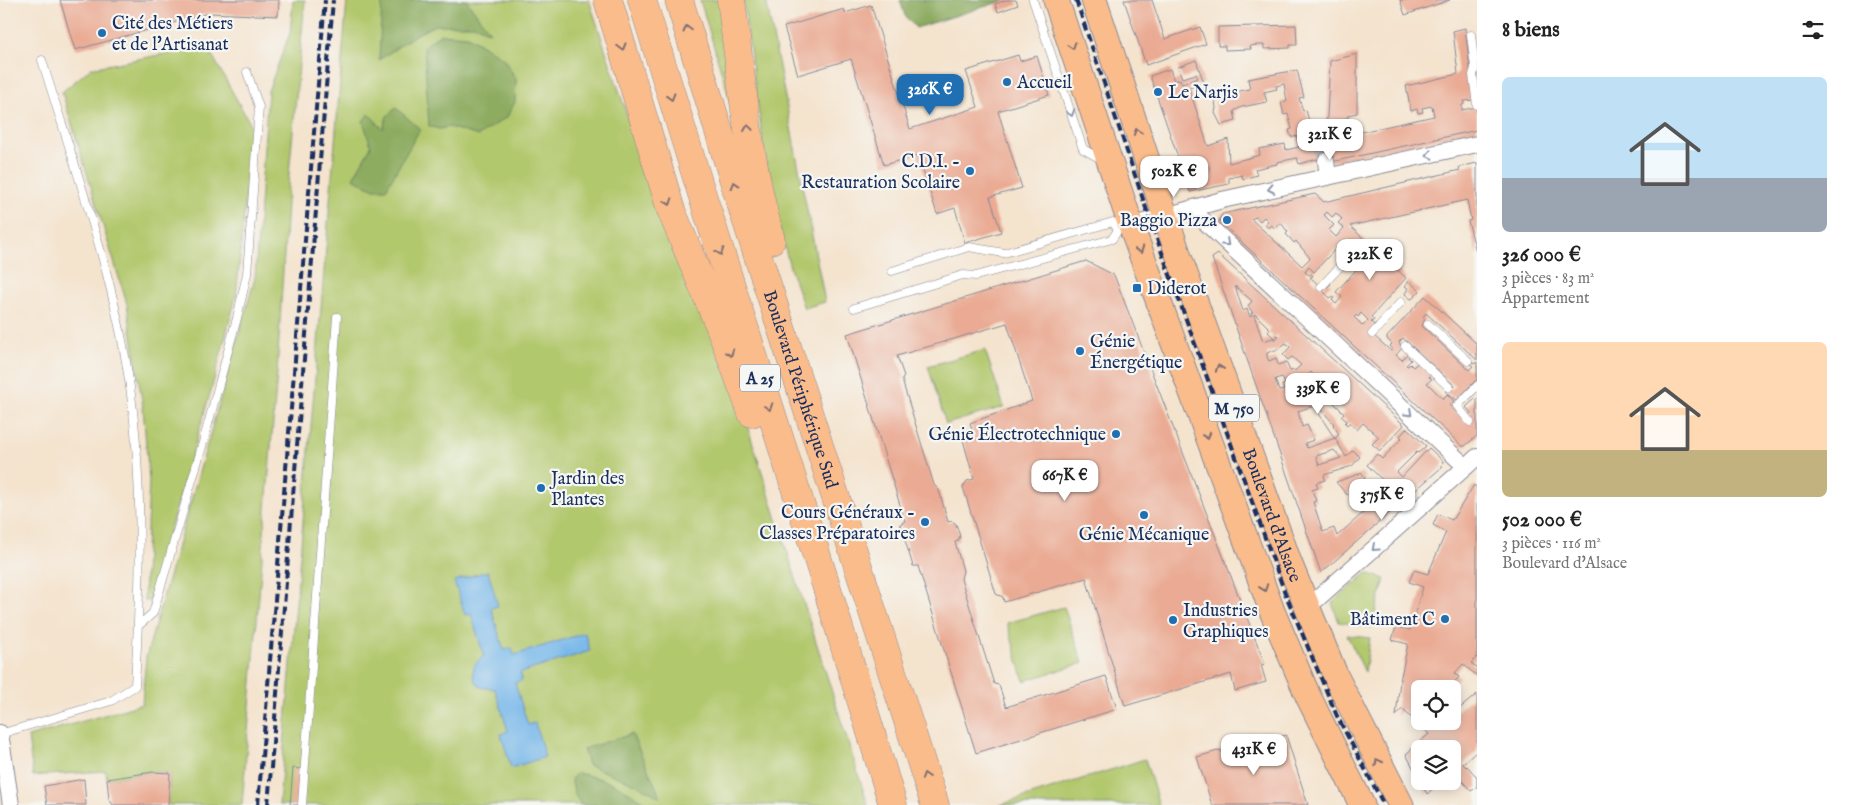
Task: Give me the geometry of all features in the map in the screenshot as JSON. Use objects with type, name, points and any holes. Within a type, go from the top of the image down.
[{"type":"highway","points":[[608,0],[669,203],[739,376],[804,569],[878,757]]},
{"type":"highway","name":"Boulevard Périphérique Sud","points":[[642,0],[824,578],[893,805]]},
{"type":"highway","name":"Boulevard Périphérique Sud","points":[[679,0],[737,191],[935,805]]},
{"type":"highway","points":[[732,0],[748,133],[760,199],[772,245],[898,637],[904,662],[916,748]]},
{"type":"main road","name":"Boulevard d'Alsace","points":[[1056,0],[1111,165],[1125,228],[1280,632],[1319,720],[1362,805]]},
{"type":"main road","name":"Boulevard d'Alsace","points":[[1094,0],[1166,216],[1287,556],[1307,608],[1355,717],[1401,805]]},
{"type":"street","points":[[1125,228],[1327,169],[1477,144]]},
{"type":"street","points":[[1191,209],[1303,306],[1391,393],[1472,462],[1307,608]]},
{"type":"street","points":[[0,734],[10,805]]},
{"type":"lane","points":[[1033,0],[1083,148],[1111,165]]},
{"type":"lane","points":[[1471,35],[1477,105]]},
{"type":"lane","points":[[0,734],[111,701],[134,686],[138,626],[141,538],[139,478],[133,410],[126,362],[109,282],[42,60]]},
{"type":"lane","points":[[138,626],[153,613],[201,450],[247,274],[259,107],[248,72]]},
{"type":"lane","points":[[854,308],[963,275],[976,276],[1112,239],[1125,228],[1113,222],[1004,253],[969,247],[892,271]]},
{"type":"lane","points":[[1321,286],[1347,259]]},
{"type":"lane","points":[[1372,334],[1401,302]]},
{"type":"lane","points":[[302,805],[337,316]]},
{"type":"lane","points":[[1428,324],[1441,340],[1468,361]]},
{"type":"lane","points":[[1405,346],[1450,387]]},
{"type":"lane","points":[[1470,422],[1457,406],[1477,386]]},
{"type":"green space","points":[[293,0],[305,0],[288,185],[277,373],[242,805],[168,805],[170,773],[153,772],[107,779],[106,771],[33,776],[28,737],[142,704],[146,657],[255,278],[268,91],[290,33]]},
{"type":"green space","name":"Jardin des Plantes","points":[[347,0],[589,0],[648,178],[739,400],[868,805],[279,805]]},
{"type":"green space","points":[[382,0],[466,0],[490,32],[474,25],[435,25],[415,35],[379,60]]},
{"type":"green space","points":[[700,0],[722,0],[745,151]]},
{"type":"green space","points":[[743,0],[766,0],[825,302],[804,308],[791,271],[770,193]]},
{"type":"green space","points":[[900,0],[1006,0],[916,28],[905,16]]},
{"type":"green space","points":[[440,34],[468,36],[504,59],[516,79],[515,102],[507,117],[478,136],[449,127],[439,129],[429,126],[424,46]]},
{"type":"green space","points":[[207,46],[252,127],[236,297],[212,387],[149,601],[144,601],[149,481],[143,407],[127,304],[62,92],[91,68]]},
{"type":"green space","points":[[396,108],[420,129],[386,189],[374,189],[353,178],[371,146],[363,121],[369,114],[383,129],[387,116]]},
{"type":"green space","points":[[985,350],[1004,407],[946,424],[928,366]]},
{"type":"green space","points":[[1367,573],[1385,579],[1371,627],[1339,622],[1332,603]]},
{"type":"green space","points":[[1064,607],[1083,663],[1024,681],[1007,623]]},
{"type":"green space","points":[[1347,635],[1370,638],[1365,672]]},
{"type":"green space","points":[[632,734],[661,798],[638,785],[588,765],[583,749]]},
{"type":"green space","points":[[1145,759],[1159,805],[1000,805]]},
{"type":"green space","points":[[577,773],[615,784],[648,805],[581,805],[575,795],[571,779]]},
{"type":"water","points":[[488,571],[498,606],[491,608],[504,650],[512,648],[514,655],[585,633],[590,651],[520,673],[522,680],[515,683],[528,725],[535,723],[545,757],[511,768],[501,734],[508,731],[495,689],[480,687],[473,674],[474,666],[484,656],[471,614],[465,615],[454,581]]},
{"type":"building","name":"Cité des Métiers et de l'Artisanat","points":[[60,0],[279,0],[278,16],[209,13],[75,50]]},
{"type":"building","points":[[1006,0],[1016,0],[1018,5],[998,12],[995,4]]},
{"type":"building","points":[[1124,0],[1152,0],[1165,39],[1200,27],[1206,44],[1146,65]]},
{"type":"building","points":[[1400,0],[1450,0],[1405,15]]},
{"type":"building","points":[[871,5],[910,129],[978,107],[966,71],[1018,55],[1020,61],[1037,56],[1049,95],[998,111],[1022,188],[990,197],[1001,232],[965,243],[955,208],[937,214],[918,155],[884,165],[851,59],[798,75],[784,27],[844,9],[845,13]]},
{"type":"building","points":[[1296,25],[1297,45],[1290,45],[1290,48],[1264,49],[1264,45],[1257,45],[1250,46],[1251,49],[1225,50],[1225,46],[1218,46],[1218,27]]},
{"type":"building","points":[[1465,28],[1474,100],[1464,101],[1462,110],[1477,107],[1477,130],[1331,162],[1331,160],[1318,163],[1317,159],[1299,164],[1297,158],[1277,162],[1277,164],[1255,169],[1257,175],[1243,179],[1242,175],[1229,178],[1229,184],[1190,192],[1150,76],[1170,69],[1174,81],[1180,79],[1182,84],[1198,78],[1196,74],[1182,78],[1178,67],[1196,60],[1204,83],[1189,88],[1208,146],[1228,139],[1229,163],[1260,155],[1259,149],[1285,144],[1286,150],[1299,147],[1297,136],[1291,137],[1289,130],[1292,129],[1288,114],[1284,115],[1281,102],[1287,101],[1284,84],[1276,86],[1277,89],[1264,92],[1267,102],[1242,107],[1234,111],[1236,121],[1221,125],[1215,113],[1215,101],[1229,97],[1229,93],[1250,89],[1248,79],[1297,70],[1304,97],[1299,98],[1303,111],[1306,110],[1310,125],[1308,126],[1309,133],[1311,133],[1314,144],[1327,141],[1330,61],[1357,54],[1357,113],[1342,119],[1343,136],[1434,116],[1432,106],[1422,108],[1423,112],[1418,113],[1417,109],[1411,111],[1406,86],[1458,74],[1453,31]],"holes":[[[1200,161],[1201,164],[1209,166],[1209,172],[1200,172],[1196,162]]]},
{"type":"building","points":[[945,80],[949,93],[924,101],[920,87]]},
{"type":"building","points":[[1477,163],[1477,255],[1468,221],[1471,220],[1467,200],[1350,226],[1365,240],[1353,253],[1349,253],[1340,244],[1314,272],[1309,267],[1305,272],[1309,275],[1311,274],[1313,276],[1310,277],[1322,288],[1328,282],[1331,284],[1323,291],[1330,298],[1334,298],[1332,300],[1336,304],[1342,297],[1336,292],[1375,249],[1406,278],[1371,317],[1374,320],[1371,322],[1374,325],[1376,323],[1378,325],[1373,335],[1391,351],[1393,349],[1390,346],[1392,344],[1387,337],[1425,296],[1477,344],[1477,360],[1426,313],[1423,317],[1425,319],[1422,326],[1469,370],[1473,366],[1470,364],[1472,362],[1474,364],[1477,362],[1477,379],[1457,400],[1445,391],[1448,388],[1451,390],[1455,386],[1403,338],[1399,342],[1402,348],[1396,355],[1402,360],[1408,353],[1410,355],[1408,357],[1411,360],[1406,365],[1410,364],[1413,367],[1418,363],[1431,375],[1429,377],[1432,379],[1427,383],[1443,399],[1447,394],[1454,401],[1449,405],[1460,415],[1467,417],[1471,413],[1466,407],[1477,399],[1477,436],[1465,446],[1462,446],[1219,221],[1222,214],[1315,194],[1324,202],[1460,170],[1459,167]],"holes":[[[1327,212],[1332,217],[1336,213],[1342,219],[1338,223],[1344,228],[1336,237],[1329,230],[1334,225],[1324,215]],[[1256,217],[1260,221],[1264,217],[1268,221],[1265,225],[1269,228],[1272,225],[1274,228],[1281,223],[1288,232],[1286,234],[1294,243],[1296,241],[1310,258],[1302,266],[1251,219]],[[1361,313],[1368,320],[1363,326],[1354,317],[1356,315],[1358,317]]]},
{"type":"building","points":[[1218,254],[1404,425],[1380,451],[1372,444],[1379,437],[1363,423],[1357,430],[1350,422],[1347,425],[1345,423],[1347,421],[1341,416],[1344,413],[1316,382],[1309,389],[1323,405],[1320,408],[1334,424],[1339,434],[1335,439],[1346,457],[1353,450],[1360,457],[1352,466],[1324,475],[1325,480],[1316,483],[1318,488],[1312,490],[1316,501],[1313,502],[1323,532],[1334,528],[1337,536],[1363,513],[1360,510],[1377,496],[1380,500],[1387,493],[1390,497],[1392,496],[1389,492],[1392,489],[1367,465],[1377,454],[1382,459],[1402,438],[1400,436],[1407,428],[1426,446],[1417,452],[1397,472],[1402,477],[1429,448],[1443,461],[1442,467],[1321,573],[1212,258]],"holes":[[[1235,286],[1252,301],[1248,306],[1253,313],[1251,313],[1252,316],[1250,317],[1247,309],[1243,311]],[[1255,314],[1270,329],[1268,332],[1274,338],[1277,335],[1279,336],[1275,340],[1273,338],[1263,341],[1254,315]],[[1286,343],[1290,347],[1283,355],[1288,360],[1292,357],[1301,365],[1296,370],[1290,371],[1286,362],[1278,365],[1276,358],[1269,361],[1267,353],[1274,350],[1274,352]],[[1311,372],[1315,376],[1307,386],[1304,380]],[[1282,377],[1285,384],[1282,385],[1284,390],[1279,391],[1275,379]],[[1300,384],[1312,402],[1310,403],[1308,398],[1303,400],[1301,395],[1287,399],[1285,394],[1295,390],[1294,386]],[[1314,406],[1334,438],[1307,448],[1305,443],[1314,440],[1307,425],[1302,427],[1298,411]],[[1334,450],[1341,458],[1319,465],[1316,456]]]},
{"type":"building","points":[[1086,261],[1114,275],[1265,664],[1261,665],[1266,682],[1235,691],[1231,674],[1125,706],[1086,578],[1004,602],[1003,597],[996,594],[963,487],[967,481],[974,479],[963,440],[974,436],[970,423],[1032,401],[1007,323],[897,356],[904,376],[902,380],[934,485],[939,490],[948,522],[952,521],[956,524],[960,536],[958,541],[955,542],[963,571],[961,579],[994,684],[999,685],[1006,707],[1106,676],[1117,709],[976,753],[918,566],[913,566],[900,524],[905,521],[847,334]]},
{"type":"building","points":[[1409,281],[1420,291],[1411,299],[1405,294],[1408,288],[1405,286]]},
{"type":"building","points":[[1361,472],[1365,477],[1364,480],[1347,495],[1336,482],[1359,474]]},
{"type":"building","name":"Bâtiment C","points":[[1474,485],[1477,488],[1477,657],[1471,663],[1477,668],[1477,676],[1463,664],[1455,673],[1459,677],[1456,680],[1411,680],[1411,717],[1402,709],[1396,716],[1400,681],[1408,644],[1392,640],[1396,627],[1410,630],[1423,587],[1409,582],[1414,570],[1428,574],[1446,532],[1433,525],[1438,514],[1452,520]]},
{"type":"building","name":"Bâtiment C","points":[[1477,694],[1477,751],[1463,764],[1477,777],[1477,787],[1471,791],[1461,780],[1461,740],[1422,740],[1429,734],[1425,730],[1461,730],[1461,707]]},
{"type":"building","points":[[1286,735],[1308,805],[1212,805],[1197,757],[1221,750],[1223,755]]},
{"type":"building","name":"Bâtiment C","points":[[1411,750],[1411,764],[1406,754]]},
{"type":"building","points":[[293,768],[301,769],[299,805],[290,805]]},
{"type":"building","points":[[153,772],[170,773],[168,805],[113,805],[109,799],[107,779]]},
{"type":"building","points":[[84,779],[86,805],[47,805],[44,786]]},
{"type":"tunnel","points":[[1322,142],[1326,161]]},
{"type":"railway","points":[[258,805],[325,0]]},
{"type":"railway","points":[[268,805],[333,0]]},
{"type":"railway","points":[[1076,0],[1149,217],[1285,593],[1337,716],[1384,805]]},
{"type":"place","name":"Cité des Métiers et de l'Artisanat","points":[[102,33]]},
{"type":"place","name":"Accueil","points":[[1007,82]]},
{"type":"place","name":"Le Narjis","points":[[1158,92]]},
{"type":"place","name":"C.D.I. - Restauration Scolaire","points":[[970,171]]},
{"type":"place","name":"Baggio Pizza","points":[[1227,220]]},
{"type":"place","name":"Diderot","points":[[1137,288]]},
{"type":"place","name":"Génie Énergétique","points":[[1080,351]]},
{"type":"place","name":"Génie Électrotechnique","points":[[1116,434]]},
{"type":"place","name":"Jardin des Plantes","points":[[541,488]]},
{"type":"place","name":"Génie Mécanique","points":[[1144,515]]},
{"type":"place","name":"Cours Généraux - Classes Préparatoires","points":[[925,522]]},
{"type":"place","name":"Bâtiment C","points":[[1445,619]]},
{"type":"place","name":"Industries Graphiques","points":[[1173,620]]}]
